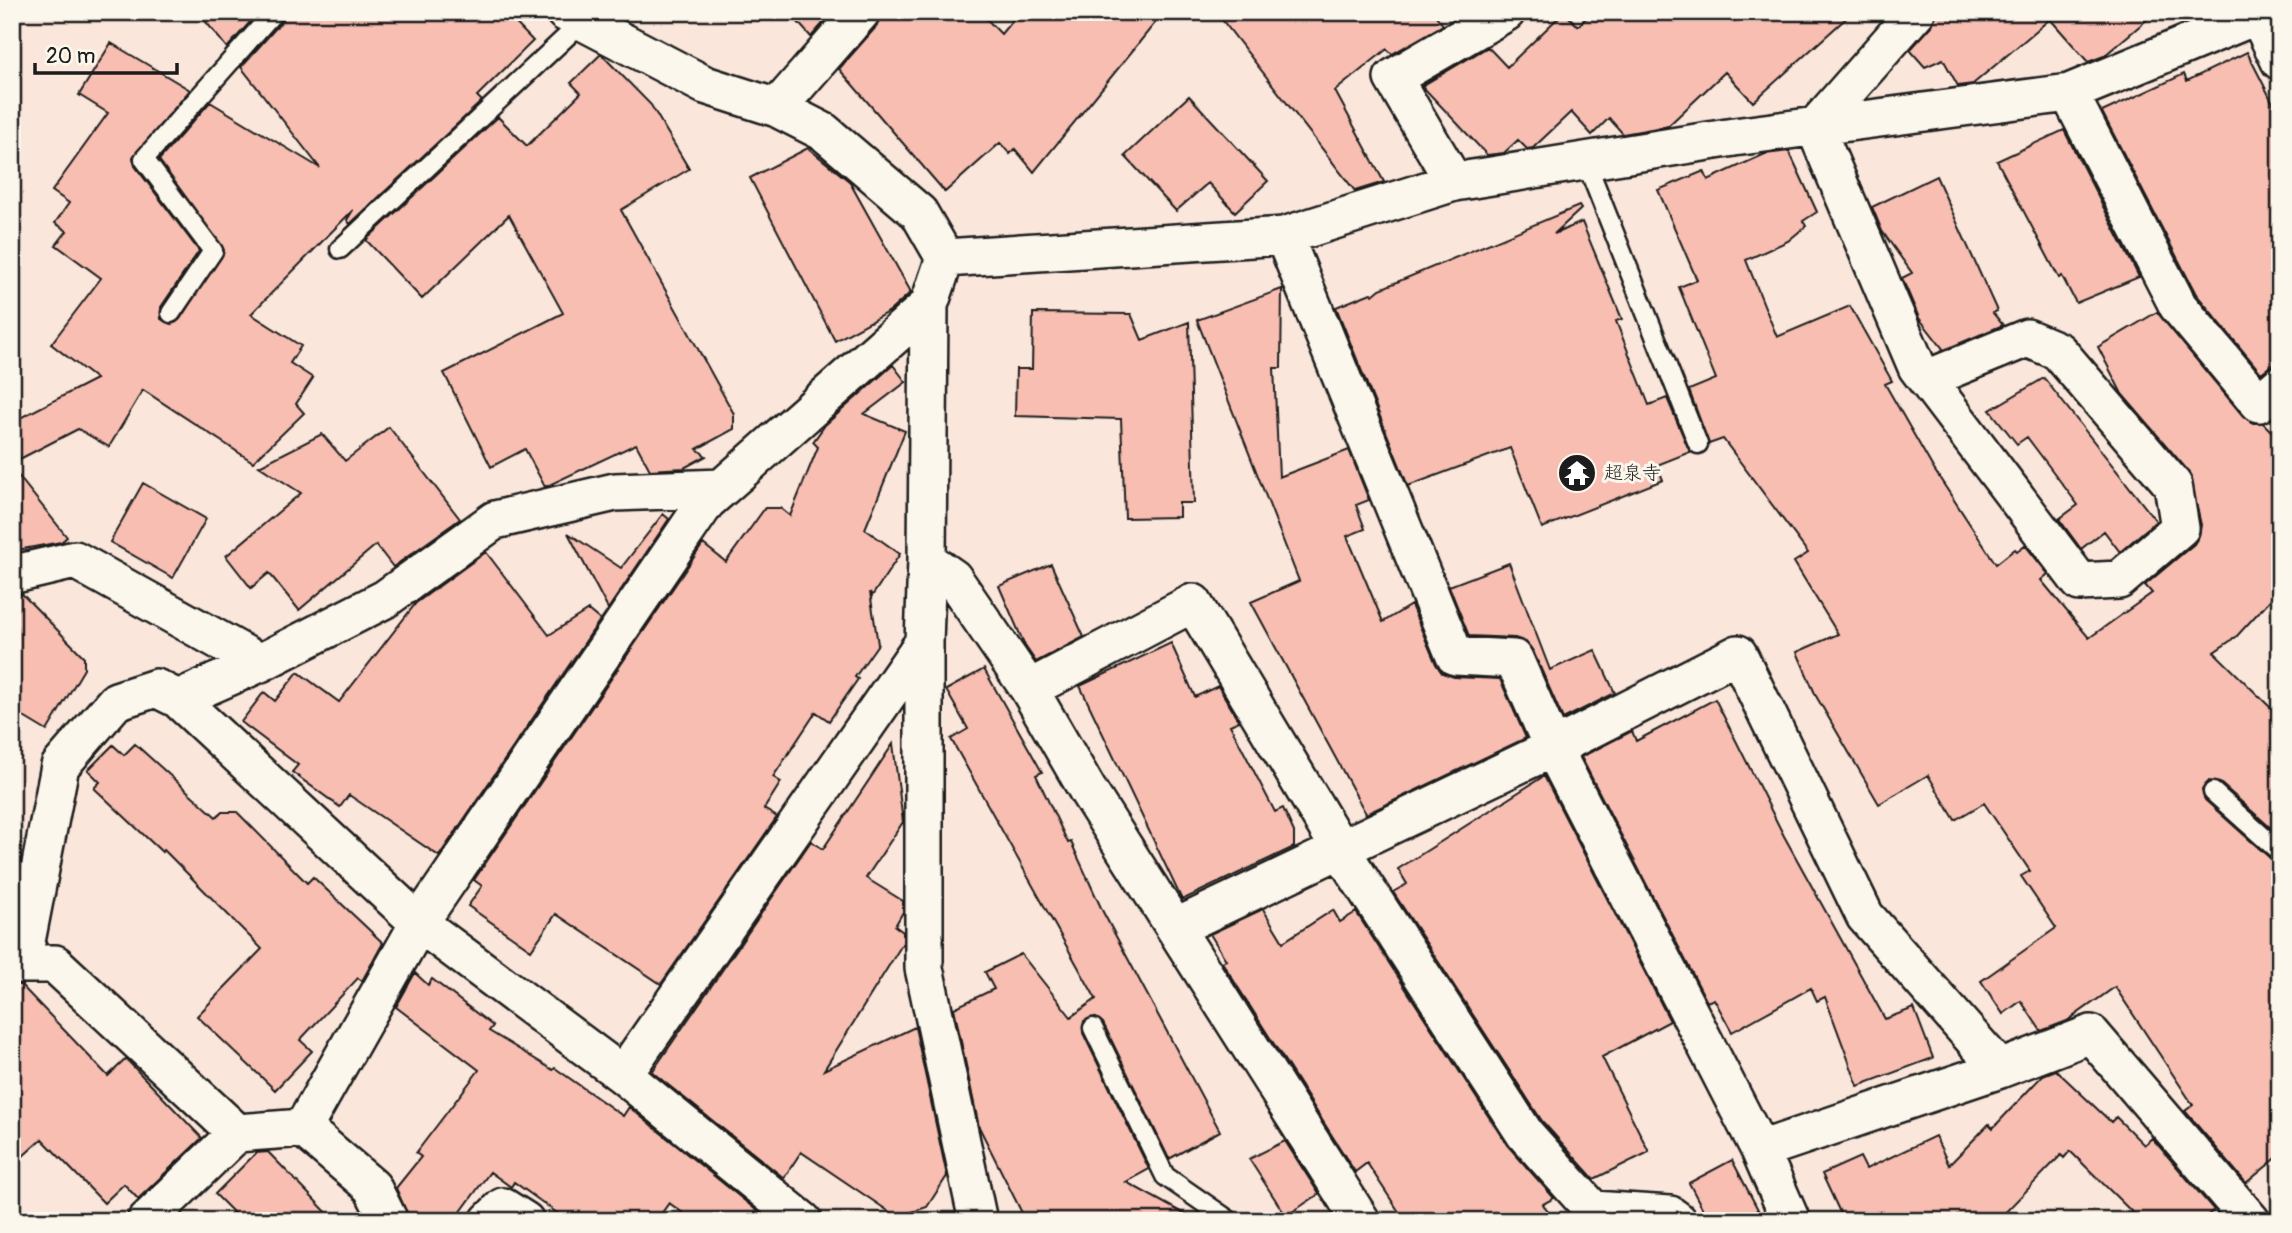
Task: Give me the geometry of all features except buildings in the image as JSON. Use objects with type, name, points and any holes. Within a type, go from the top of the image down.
[{"type":"street","points":[[777,108],[861,12]]},
{"type":"street","points":[[1454,182],[1393,78],[1506,12]]},
{"type":"street","points":[[1815,127],[1916,12]]},
{"type":"street","points":[[945,258],[1284,236],[1454,182],[1815,127],[2069,93],[2262,14],[2280,61]]},
{"type":"street","points":[[573,18],[705,85],[777,108],[824,132],[919,212],[945,258],[929,305],[924,642],[924,968],[976,1220]]},
{"type":"street","points":[[2069,93],[2178,306],[2259,403],[2280,385]]},
{"type":"street","points":[[1815,127],[1917,367],[2080,582],[2119,580],[2180,528],[2173,485],[2058,351],[2028,338],[1927,379]]},
{"type":"street","points":[[1284,236],[1455,656],[1514,659],[1553,748],[1760,1150],[1791,1221]]},
{"type":"street","points":[[303,1128],[419,923],[706,502],[929,305]]},
{"type":"street","points":[[178,699],[260,663],[385,599],[495,520],[615,492],[722,488]]},
{"type":"street","points":[[12,572],[15,575],[75,560],[260,663]]},
{"type":"street","points":[[927,560],[953,578],[1029,689],[1088,791],[1177,927],[1354,1218]]},
{"type":"street","points":[[1029,689],[1193,603],[1339,847],[1525,1134],[1587,1215],[1670,1215],[1678,1221]]},
{"type":"street","points":[[623,1075],[924,642]]},
{"type":"street","points":[[1177,927],[1339,847],[1553,748],[1738,654],[1865,916],[2000,1069]]},
{"type":"street","points":[[237,1133],[55,964],[17,963],[60,766],[116,701],[156,688],[178,699],[419,923],[623,1075],[803,1221]]},
{"type":"street","points":[[1760,1150],[2000,1069],[2091,1034],[2246,1219]]},
{"type":"street","points":[[146,1221],[237,1133],[303,1128],[372,1187],[389,1221]]},
{"type":"street","points":[[489,1221],[503,1206],[525,1221]]},
{"type":"lane","points":[[171,313],[213,251],[144,159],[274,12]]},
{"type":"lane","points":[[340,249],[573,18]]},
{"type":"lane","points":[[1586,162],[1698,444]]},
{"type":"lane","points":[[2213,792],[2280,852]]},
{"type":"lane","points":[[1093,1028],[1165,1176],[1230,1221]]},
{"type":"place","name":"超泉寺","points":[[1577,473]]}]
